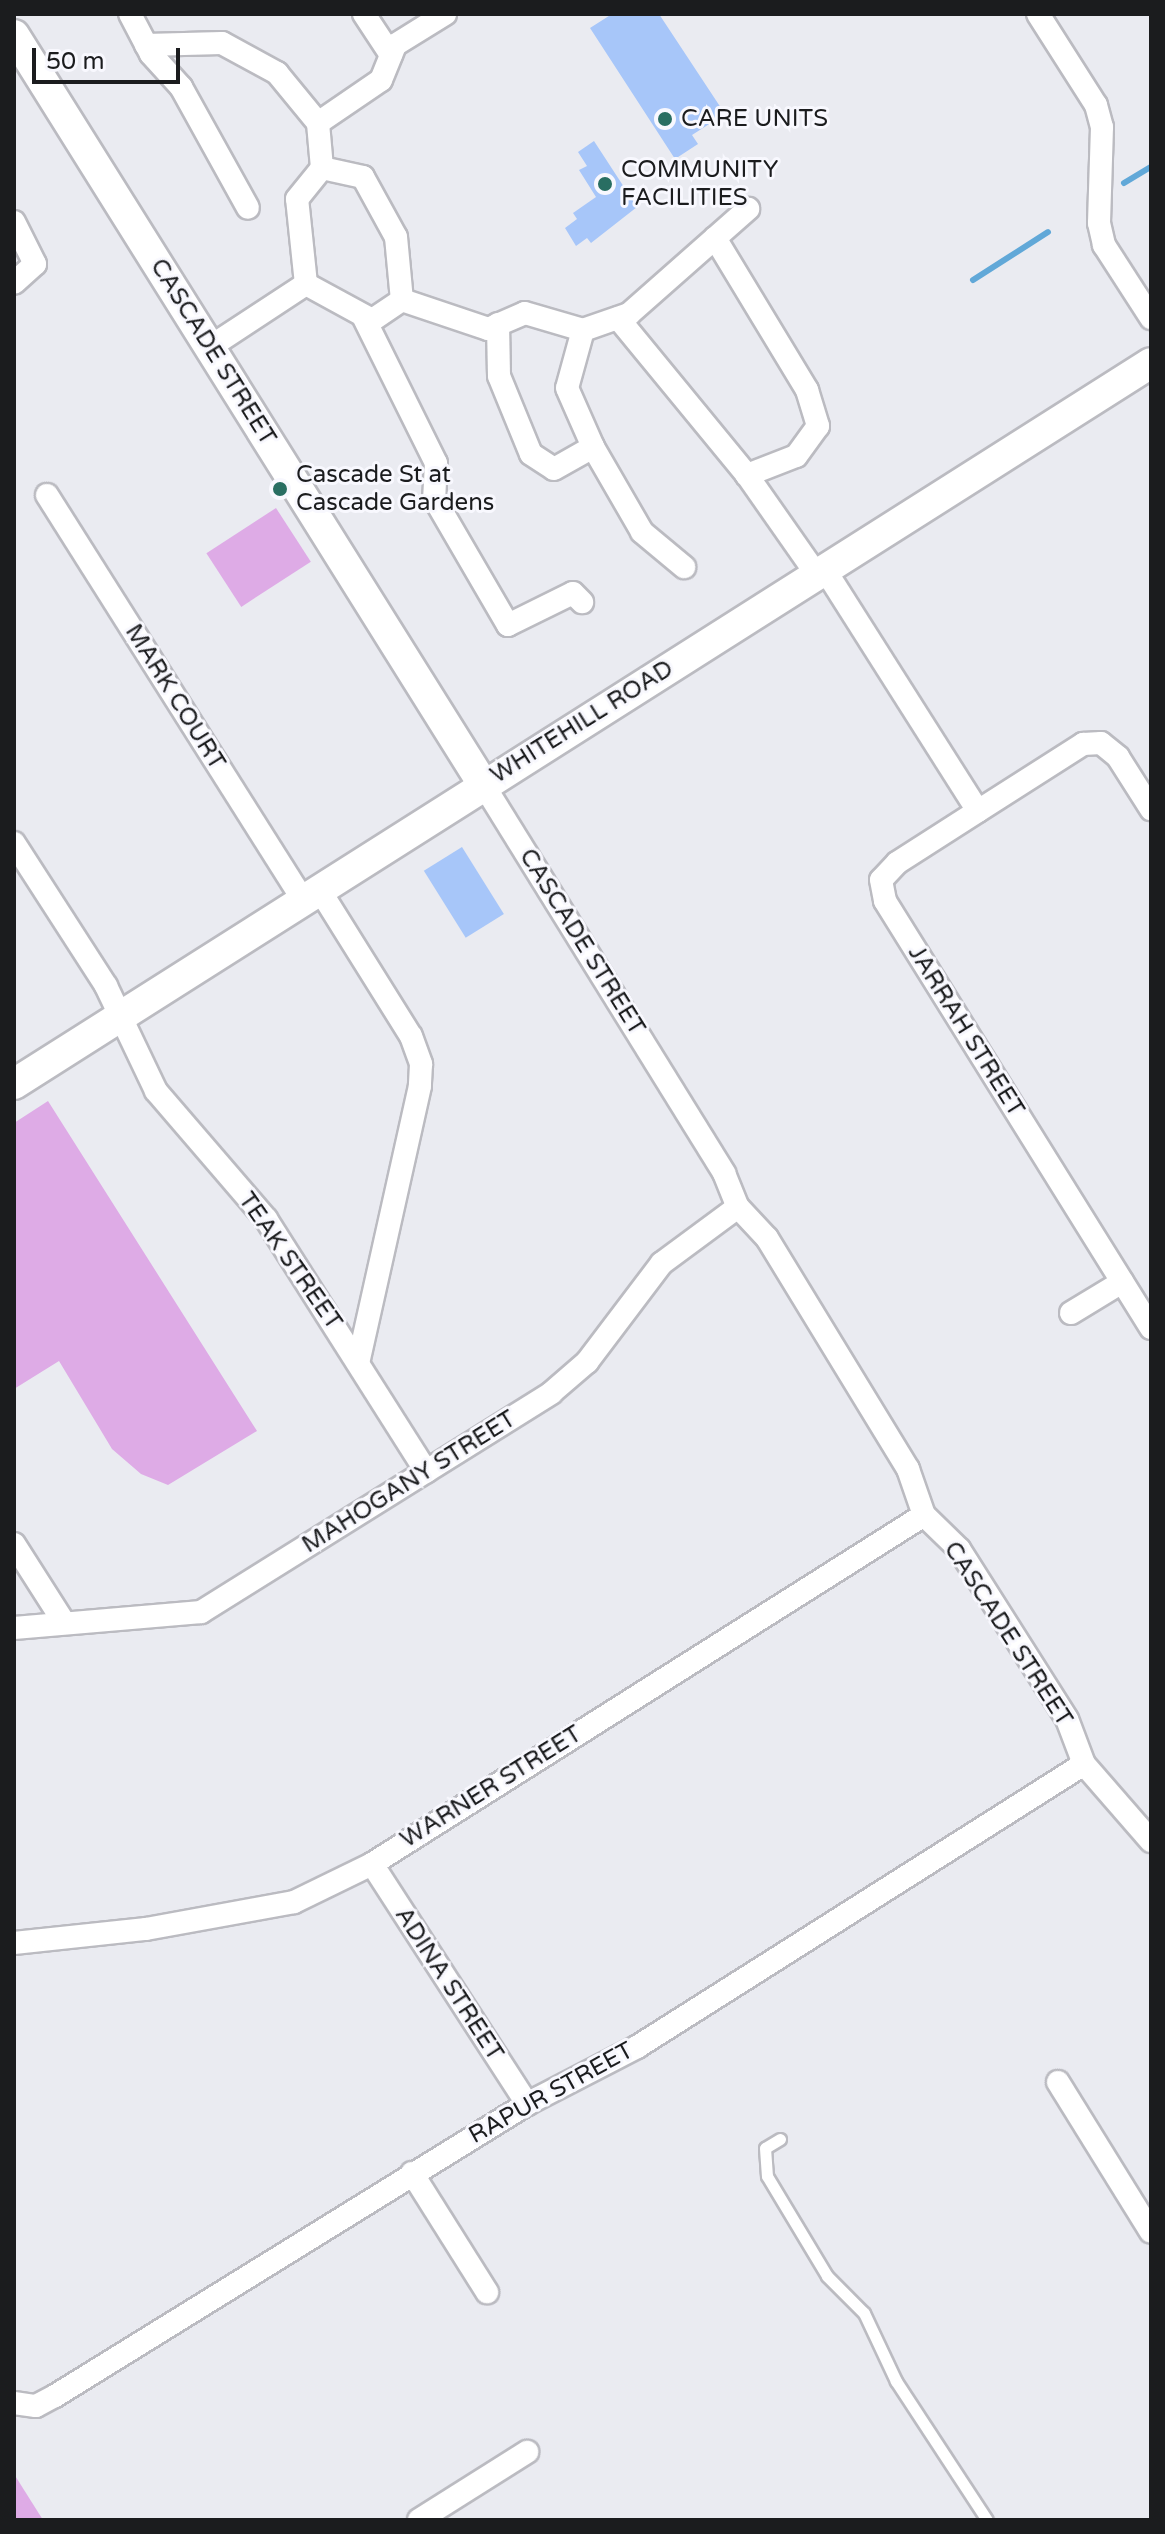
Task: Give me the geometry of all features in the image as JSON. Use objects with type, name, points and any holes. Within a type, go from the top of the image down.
[{"type":"street","points":[[130,14],[146,45],[181,87],[248,208]]},
{"type":"street","points":[[364,14],[391,55]]},
{"type":"street","points":[[318,123],[381,80],[395,45],[445,14]]},
{"type":"street","points":[[1038,14],[1096,105],[1102,127],[1099,223],[1104,245],[1151,318]]},
{"type":"street","name":"CASCADE STREET","points":[[14,35],[724,1173],[738,1207],[767,1238],[908,1469],[924,1515],[959,1549],[1067,1719],[1084,1764],[1151,1841]]},
{"type":"street","points":[[146,45],[222,43],[277,73],[318,123],[322,168],[297,199],[306,284]]},
{"type":"street","points":[[322,168],[363,177],[396,237],[402,300]]},
{"type":"street","points":[[402,300],[488,329],[525,313],[583,330],[618,318],[748,209]]},
{"type":"street","points":[[14,222],[35,264],[14,283]]},
{"type":"street","points":[[715,238],[807,390],[818,426],[796,456],[747,475]]},
{"type":"street","points":[[210,347],[306,284]]},
{"type":"street","points":[[306,284],[372,320],[402,300]]},
{"type":"street","points":[[363,316],[436,463],[434,498],[508,625],[573,593],[582,602]]},
{"type":"street","points":[[618,318],[747,475],[821,572],[978,811],[1083,744],[1101,743],[1118,757],[1151,809]]},
{"type":"street","points":[[498,324],[499,376],[531,454],[554,469],[593,447]]},
{"type":"street","points":[[583,330],[567,388],[593,447],[642,532],[684,567]]},
{"type":"street","name":"WHITEHILL ROAD","points":[[14,1084],[1151,363]]},
{"type":"street","name":"MARK COURT","points":[[47,495],[311,895],[411,1036],[421,1064],[420,1086],[359,1359]]},
{"type":"street","name":"JARRAH STREET","points":[[978,811],[897,863],[881,880],[885,901],[1151,1328]]},
{"type":"street","name":"TEAK STREET","points":[[14,843],[106,986],[156,1091],[266,1219],[359,1359],[426,1471]]},
{"type":"street","name":"MAHOGANY STREET","points":[[14,1628],[63,1621],[201,1612],[551,1393],[587,1362],[662,1263],[738,1207]]},
{"type":"street","points":[[1071,1313],[1122,1282]]},
{"type":"street","name":"WARNER STREET","points":[[14,1943],[146,1929],[294,1902],[372,1864],[924,1515]]},
{"type":"street","points":[[14,1544],[63,1621]]},
{"type":"street","name":"RAPUR STREET","points":[[14,2403],[36,2406],[55,2396],[527,2104],[637,2047],[1084,1764]]},
{"type":"street","name":"ADINA STREET","points":[[372,1864],[527,2104]]},
{"type":"street","points":[[1058,2082],[1151,2232]]},
{"type":"street","points":[[412,2173],[487,2292]]},
{"type":"street","points":[[419,2520],[527,2452]]},
{"type":"lane","points":[[780,2139],[765,2148],[767,2176],[827,2276],[871,2323],[896,2381],[987,2520]]},
{"type":"shaded area","points":[[276,508],[311,562],[241,607],[206,553]]},
{"type":"shaded area","points":[[48,1101],[257,1431],[168,1485],[141,1474],[112,1449],[59,1361],[14,1389],[14,1123]]},
{"type":"shaded area","points":[[14,2474],[43,2520],[14,2520]]},
{"type":"building","points":[[612,14],[659,14],[725,114],[692,135],[698,144],[675,159],[590,28]]},
{"type":"building","name":"COMMUNITY FACILITIES","points":[[594,141],[637,207],[591,243],[587,238],[576,246],[565,228],[577,219],[573,213],[596,197],[579,170],[587,166],[578,152]]},
{"type":"building","points":[[462,847],[504,914],[466,938],[424,871]]},
{"type":"waterway","points":[[1124,183],[1151,167]]},
{"type":"waterway","points":[[973,280],[1048,232]]},
{"type":"place","name":"CARE UNITS","points":[[665,119]]},
{"type":"place","name":"COMMUNITY FACILITIES","points":[[605,184]]},
{"type":"place","name":"Cascade St at Cascade Gardens","points":[[280,489]]}]
